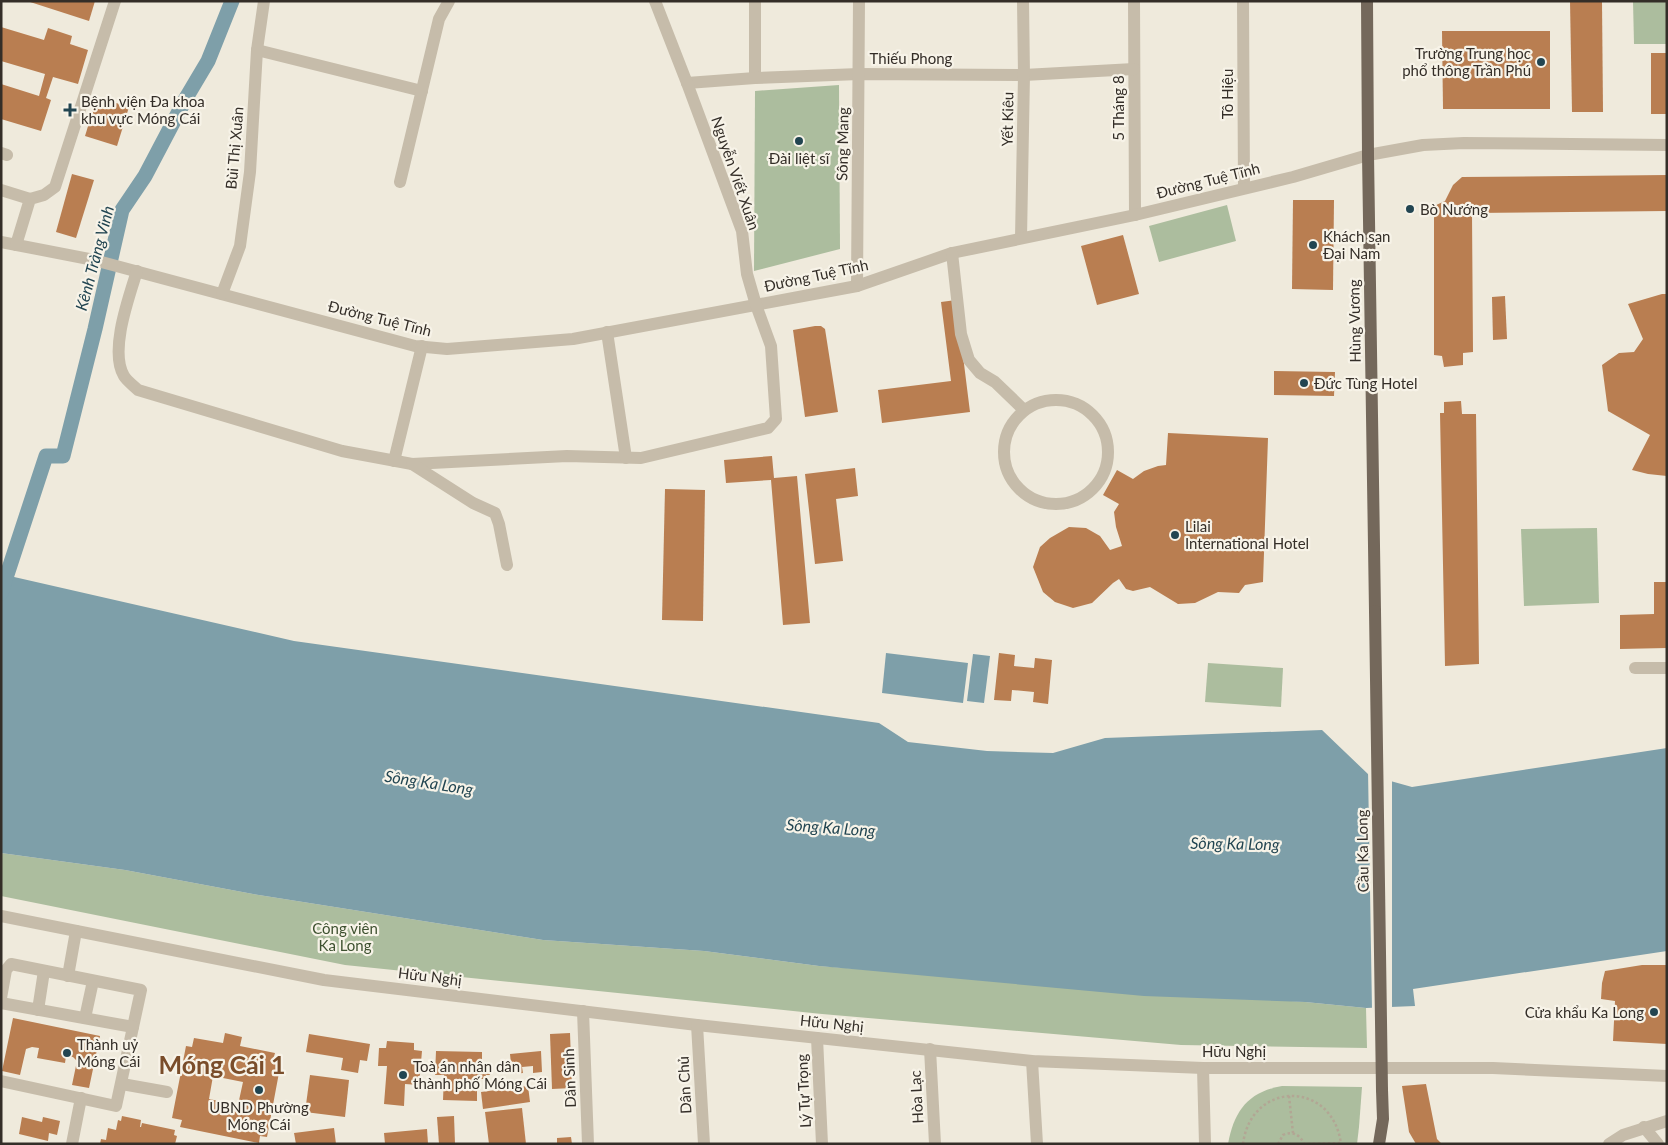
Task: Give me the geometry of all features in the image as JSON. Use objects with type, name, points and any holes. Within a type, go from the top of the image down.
[{"type":"main road","name":"Hùng Vương","points":[[1367,1],[1375,611]]},
{"type":"main road","name":"Cầu Ka Long","points":[[1375,611],[1383,1119]]},
{"type":"main road","points":[[1379,1144],[1383,1119]]},
{"type":"main road","points":[[1383,1119],[1389,1144]]},
{"type":"street","points":[[1,190],[30,199],[44,195],[55,187],[115,1]]},
{"type":"street","name":"Bùi Thị Xuân","points":[[222,294],[240,246],[250,172],[257,50],[264,1]]},
{"type":"street","points":[[400,182],[439,19],[448,1]]},
{"type":"street","name":"Nguyễn Viết Xuân","points":[[412,464],[567,456],[641,458],[768,428],[776,419],[771,346],[747,274],[742,231],[655,1]]},
{"type":"street","points":[[754,78],[755,1]]},
{"type":"street","name":"Sông Mang","points":[[857,286],[859,1]]},
{"type":"street","name":"Yết Kiêu","points":[[1021,238],[1024,75],[1022,1]]},
{"type":"street","name":"5 Tháng 8","points":[[1134,1],[1135,215]]},
{"type":"street","name":"Tô Hiệu","points":[[1243,1],[1244,188]]},
{"type":"street","points":[[257,50],[422,91]]},
{"type":"street","name":"Thiếu Phong","points":[[687,83],[859,74],[1024,75],[1134,70]]},
{"type":"street","name":"Đường Tuệ Tĩnh","points":[[1,242],[94,260],[422,346],[447,349],[573,339],[857,286],[952,252],[1135,215],[1293,177],[1368,156],[1424,145],[1464,143],[1667,145]]},
{"type":"street","points":[[16,244],[30,199]]},
{"type":"street","points":[[952,252],[960,334],[969,360],[980,373],[995,382],[1024,410]]},
{"type":"street","points":[[136,271],[126,306],[120,340],[120,364],[124,377],[138,390],[342,451],[412,464],[473,503],[495,513],[507,565]]},
{"type":"street","points":[[607,332],[626,458]]},
{"type":"street","points":[[394,461],[422,346]]},
{"type":"street","points":[[1055,399],[1064,400],[1087,409],[1099,421],[1106,437],[1108,453],[1105,470],[1097,485],[1085,496],[1070,503],[1046,504],[1024,494],[1013,482],[1006,468],[1003,452],[1005,436],[1012,422],[1024,410],[1038,402],[1055,399]]},
{"type":"street","points":[[1636,668],[1667,668]]},
{"type":"street","name":"Hữu Nghị","points":[[1,916],[324,980],[697,1025],[1032,1060],[1203,1068],[1493,1068],[1667,1076]]},
{"type":"street","points":[[68,976],[76,931]]},
{"type":"street","points":[[1,998],[6,970],[11,964],[141,990],[116,1106],[1,1081]]},
{"type":"street","points":[[38,1010],[44,971]]},
{"type":"street","points":[[85,1018],[93,981]]},
{"type":"street","points":[[1,1003],[133,1026]]},
{"type":"street","name":"Dân Sinh","points":[[583,1011],[588,1144]]},
{"type":"street","name":"Dân Chủ","points":[[697,1025],[704,1144]]},
{"type":"street","name":"Lý Tự Trọng","points":[[817,1038],[822,1144]]},
{"type":"street","name":"Hòa Lạc","points":[[930,1049],[935,1144]]},
{"type":"street","points":[[1032,1060],[1038,1144]]},
{"type":"street","points":[[1203,1068],[1205,1144]]},
{"type":"street","points":[[122,1084],[167,1092]]},
{"type":"street","points":[[72,1144],[81,1098]]},
{"type":"street","points":[[1610,1144],[1623,1135],[1667,1121]]},
{"type":"street","points":[[1644,1127],[1658,1144]]},
{"type":"path","points":[[1289,1096],[1293,1133]]},
{"type":"path","points":[[1242,1144],[1249,1120],[1256,1111],[1271,1100],[1289,1096],[1302,1097],[1314,1101],[1325,1108],[1339,1130],[1341,1143],[1304,1144],[1299,1136],[1287,1133],[1283,1135],[1278,1144]]},
{"type":"green space","points":[[1633,1],[1667,1],[1667,44],[1634,44]]},
{"type":"green space","points":[[839,85],[840,249],[754,271],[755,91]]},
{"type":"green space","points":[[1227,205],[1236,241],[1159,262],[1149,226]]},
{"type":"green space","points":[[1597,528],[1599,603],[1524,606],[1521,529]]},
{"type":"green space","points":[[1208,663],[1283,668],[1281,707],[1205,702]]},
{"type":"green space","name":"Công viên Ka Long","points":[[1,853],[125,870],[253,894],[543,940],[704,951],[819,966],[1366,1008],[1367,1048],[1181,1045],[822,1014],[345,965],[1,896]]},
{"type":"green space","points":[[1282,1086],[1362,1087],[1357,1144],[1228,1144],[1234,1122],[1245,1105],[1260,1093]]},
{"type":"water","name":"Sông Ka Long","points":[[1,574],[294,641],[879,723],[908,742],[987,751],[1053,753],[1105,738],[1322,730],[1369,775],[1412,787],[1667,748],[1667,951],[1413,989],[1415,1006],[1366,1008],[1305,1002],[1144,996],[819,966],[704,951],[543,940],[253,894],[125,870],[1,853]]},
{"type":"water","points":[[886,653],[968,663],[963,703],[882,693]]},
{"type":"water","points":[[973,654],[990,656],[984,703],[967,701]]},
{"type":"pier","points":[[1368,770],[1370,773],[1392,779],[1392,1010],[1372,1010]]},
{"type":"building","points":[[27,1],[95,1],[89,21]]},
{"type":"building","points":[[1570,1],[1602,1],[1603,112],[1572,112]]},
{"type":"building","points":[[1,27],[44,40],[48,28],[72,36],[70,44],[88,50],[78,84],[53,77],[46,98],[51,100],[41,131],[1,119],[1,84],[39,96],[45,74],[1,61]]},
{"type":"building","points":[[1442,31],[1550,31],[1550,109],[1443,109]]},
{"type":"building","points":[[1651,53],[1667,53],[1667,114],[1651,114]]},
{"type":"building","points":[[97,97],[129,107],[117,146],[85,136]]},
{"type":"building","points":[[72,174],[94,180],[76,238],[56,232]]},
{"type":"building","points":[[1667,175],[1667,211],[1472,213],[1473,352],[1463,353],[1463,365],[1444,367],[1442,356],[1434,355],[1434,206],[1445,201],[1453,185],[1462,177]]},
{"type":"building","name":"Khách sạn Đại Nam","points":[[1293,200],[1334,200],[1333,290],[1292,289]]},
{"type":"building","points":[[1123,235],[1139,294],[1097,305],[1081,246]]},
{"type":"building","points":[[1667,294],[1667,476],[1632,470],[1650,435],[1608,411],[1602,365],[1619,353],[1634,352],[1643,339],[1628,304]]},
{"type":"building","points":[[1505,296],[1507,339],[1493,340],[1492,297]]},
{"type":"building","points":[[956,300],[970,412],[882,423],[878,390],[951,381],[941,302]]},
{"type":"building","points":[[821,326],[825,329],[838,412],[805,417],[793,330]]},
{"type":"building","name":"Đức Tùng Hotel","points":[[1274,371],[1335,372],[1334,396],[1274,395]]},
{"type":"building","points":[[1461,401],[1462,414],[1476,414],[1479,664],[1445,666],[1440,413],[1444,413],[1444,402]]},
{"type":"building","points":[[1168,433],[1268,438],[1263,582],[1245,585],[1239,593],[1218,592],[1195,603],[1178,604],[1150,587],[1133,591],[1126,589],[1119,579],[1092,603],[1073,608],[1055,602],[1043,592],[1033,567],[1040,547],[1050,538],[1069,527],[1086,528],[1100,536],[1110,550],[1122,546],[1114,512],[1119,504],[1103,495],[1117,470],[1133,479],[1144,471],[1166,465]]},
{"type":"building","points":[[772,456],[774,478],[797,476],[810,623],[783,625],[771,480],[726,483],[724,460]]},
{"type":"building","points":[[855,468],[858,496],[836,499],[843,561],[815,564],[805,474]]},
{"type":"building","points":[[665,489],[705,490],[703,621],[662,620]]},
{"type":"building","points":[[1654,582],[1667,582],[1667,648],[1620,649],[1620,615],[1654,614]]},
{"type":"building","points":[[999,653],[1015,655],[1014,666],[1034,668],[1035,658],[1052,660],[1048,704],[1033,702],[1034,692],[1012,690],[1011,701],[994,700]]},
{"type":"building","points":[[1642,965],[1667,965],[1667,1044],[1613,1041],[1615,1001],[1601,999],[1605,971]]},
{"type":"building","name":"Thành uỷ Móng Cái","points":[[13,1018],[100,1036],[89,1088],[72,1085],[77,1061],[73,1057],[66,1056],[65,1063],[37,1058],[39,1048],[32,1047],[26,1049],[20,1075],[2,1071]]},
{"type":"building","name":"UBND Phường Móng Cái","points":[[225,1033],[242,1037],[240,1046],[275,1053],[273,1060],[281,1062],[267,1137],[260,1136],[259,1143],[180,1127],[182,1120],[172,1118],[186,1046],[192,1047],[194,1038],[223,1043]],"holes":[[[213,1076],[243,1082],[238,1105],[209,1099]]]},
{"type":"building","points":[[570,1033],[572,1088],[552,1089],[550,1034]]},
{"type":"building","points":[[309,1034],[370,1044],[367,1061],[360,1060],[358,1073],[341,1070],[343,1058],[306,1052]]},
{"type":"building","name":"Toà án nhân dân thành phố Móng Cái","points":[[387,1041],[414,1043],[414,1050],[422,1051],[419,1085],[405,1084],[404,1106],[384,1104],[387,1066],[378,1066],[379,1048],[386,1048]]},
{"type":"building","points":[[436,1051],[482,1052],[482,1062],[491,1063],[490,1075],[486,1075],[486,1079],[477,1079],[477,1101],[443,1100],[444,1075],[435,1075]]},
{"type":"building","points":[[541,1051],[542,1072],[533,1073],[533,1066],[522,1067],[523,1073],[512,1074],[510,1054]]},
{"type":"building","points":[[310,1075],[349,1080],[345,1117],[305,1112]]},
{"type":"building","points":[[1426,1084],[1437,1139],[1442,1144],[1416,1144],[1409,1132],[1402,1086]]},
{"type":"building","points":[[528,1086],[530,1102],[483,1109],[481,1092]]},
{"type":"building","points":[[522,1108],[526,1144],[489,1144],[485,1112]]},
{"type":"building","points":[[122,1116],[141,1120],[140,1127],[142,1123],[175,1130],[174,1135],[177,1136],[175,1144],[100,1144],[101,1139],[106,1140],[108,1128],[116,1130],[118,1120],[121,1121]]},
{"type":"building","points":[[454,1116],[455,1144],[439,1144],[437,1117]]},
{"type":"building","points":[[22,1117],[42,1122],[43,1117],[60,1121],[57,1135],[49,1133],[48,1141],[19,1134]]},
{"type":"building","points":[[334,1128],[336,1144],[296,1144],[294,1133]]},
{"type":"building","points":[[427,1129],[428,1144],[385,1144],[384,1133]]},
{"type":"building","points":[[571,1137],[572,1144],[557,1144],[557,1138]]},
{"type":"waterway","name":"Kênh Tràng Vinh","points":[[1,593],[46,456],[63,456],[122,210],[145,176],[186,98],[208,61],[232,1]]},
{"type":"place","name":"Trường Trung học phổ thông Trần Phú","points":[[1541,62]]},
{"type":"place","name":"Bệnh viện Đa khoa khu vực Móng Cái","points":[[70,110]]},
{"type":"place","name":"Đài liệt sĩ","points":[[799,141]]},
{"type":"place","name":"Bò Nướng","points":[[1410,209]]},
{"type":"place","name":"Khách sạn Đại Nam","points":[[1313,245]]},
{"type":"place","name":"Đức Tùng Hotel","points":[[1304,383]]},
{"type":"place","name":"Lilai International Hotel","points":[[1175,535]]},
{"type":"place","name":"Cửa khẩu Ka Long","points":[[1654,1012]]},
{"type":"place","name":"Thành uỷ Móng Cái","points":[[67,1053]]},
{"type":"place","name":"Toà án nhân dân thành phố Móng Cái","points":[[403,1075]]},
{"type":"place","name":"UBND Phường Móng Cái","points":[[259,1090]]},
{"type":"district","name":"Móng Cái 1","points":[[222,1064]]}]
